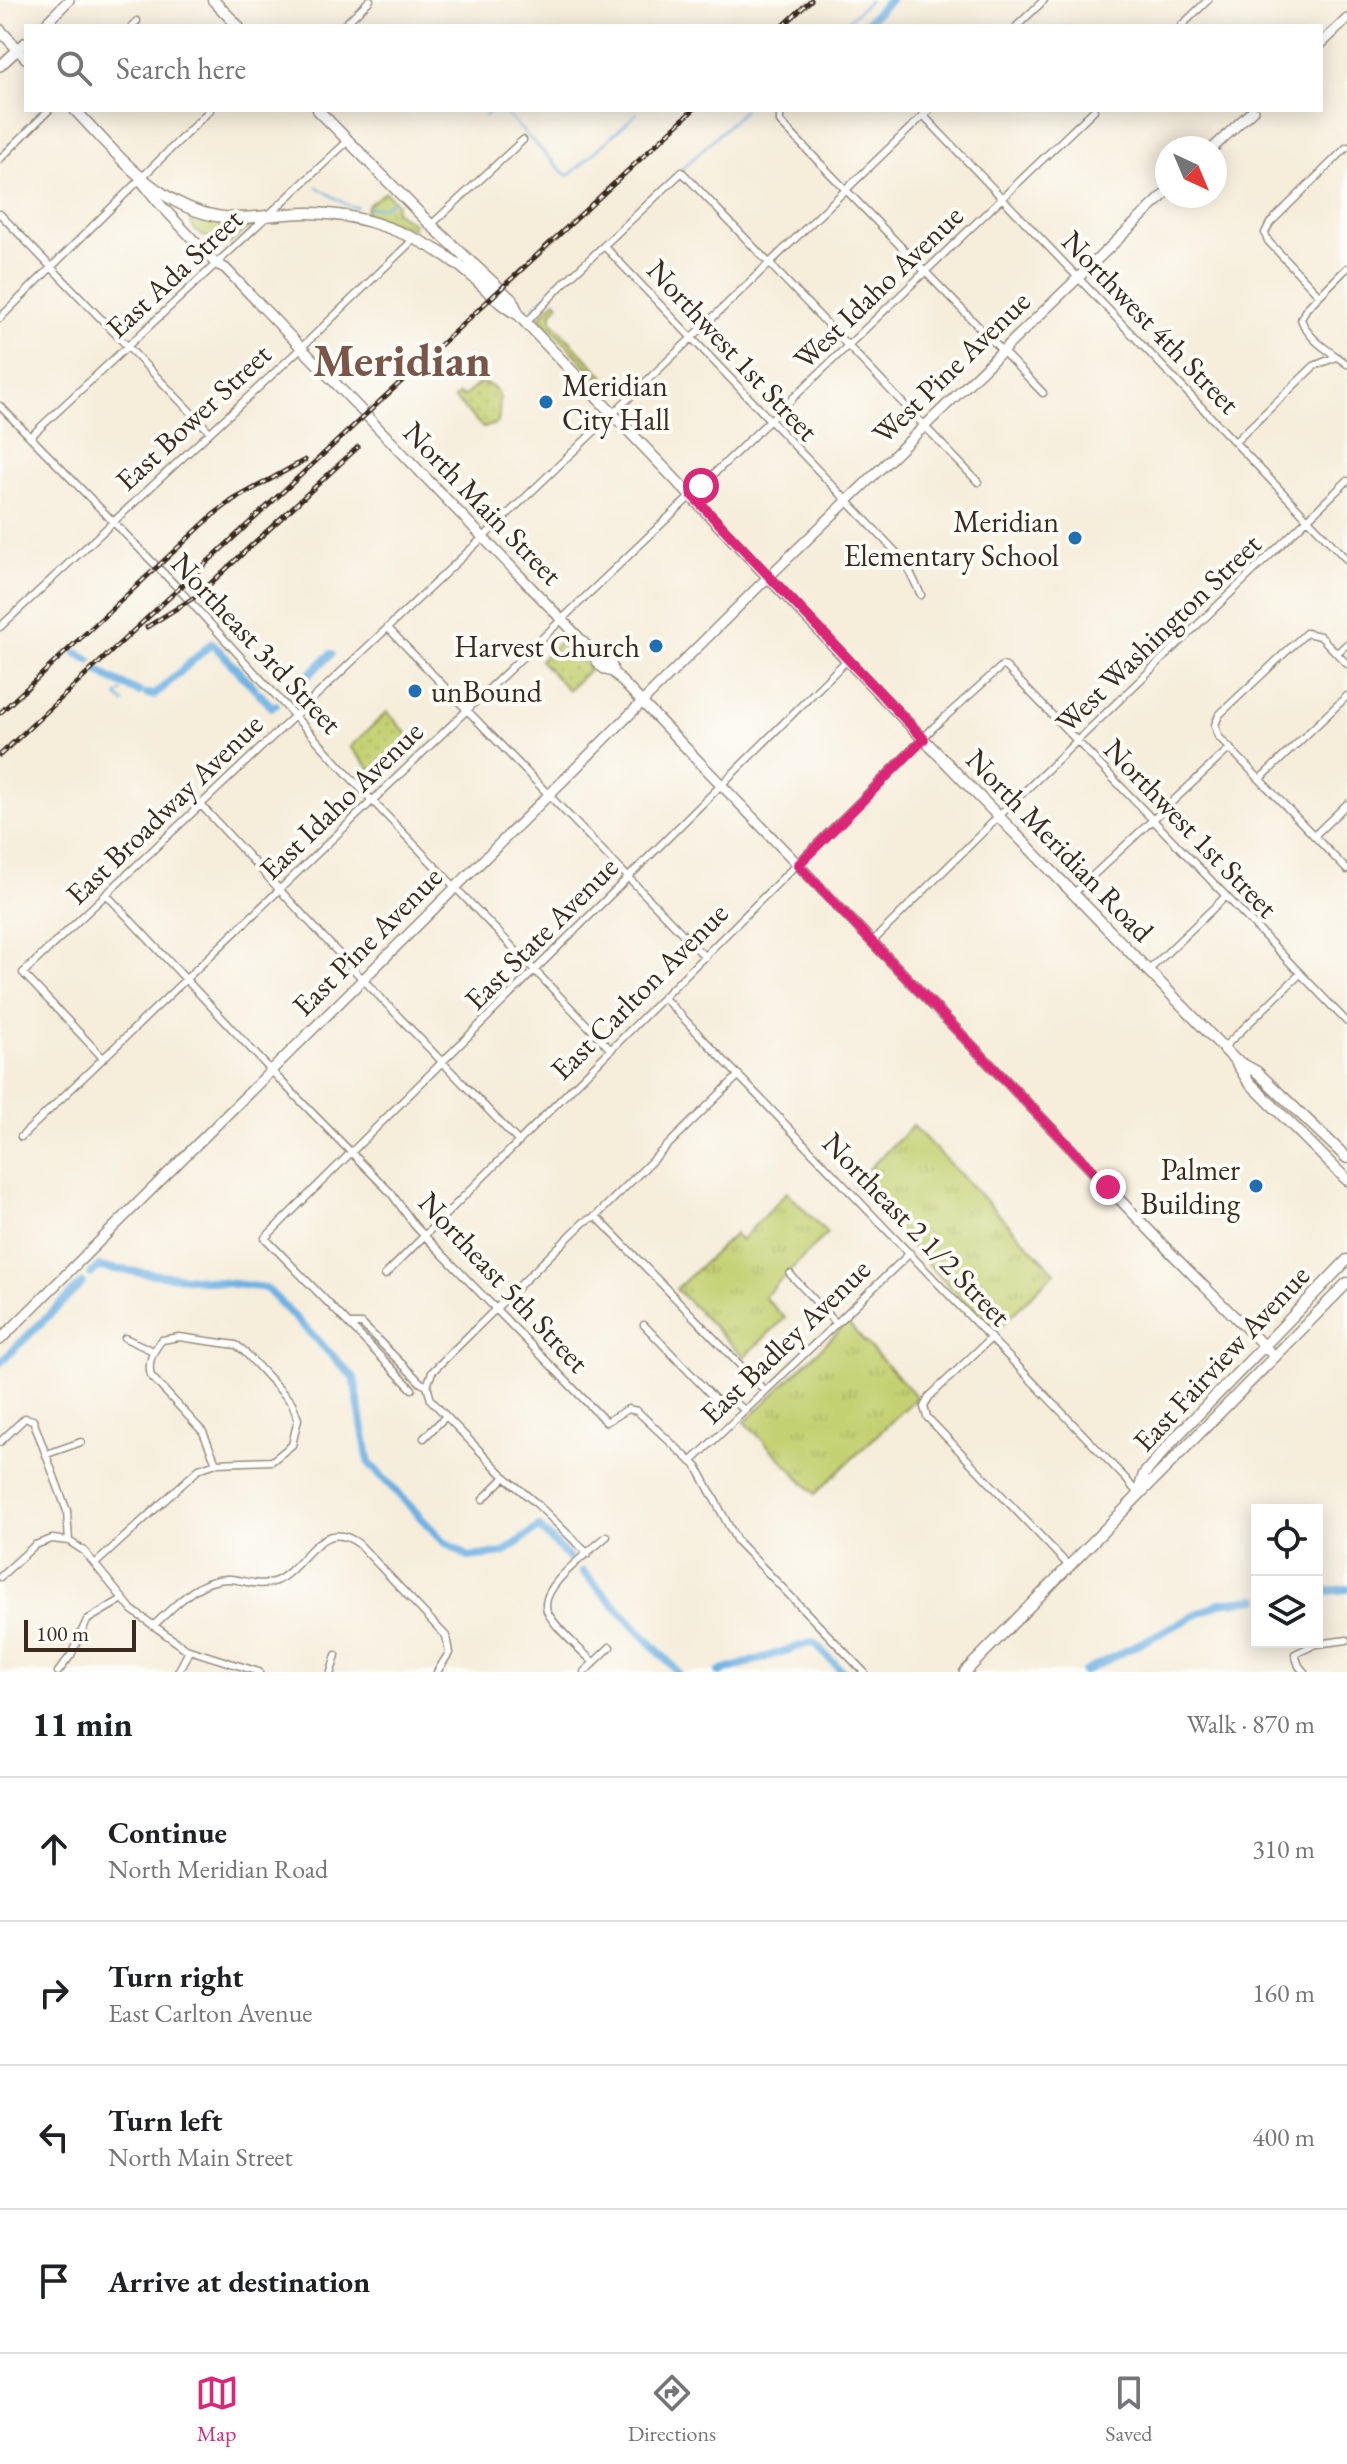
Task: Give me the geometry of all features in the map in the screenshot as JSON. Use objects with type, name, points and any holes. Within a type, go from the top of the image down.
[{"type":"main road","points":[[213,0],[236,24]]},
{"type":"main road","points":[[0,30],[22,46]]},
{"type":"main road","name":"North Main Street","points":[[77,112],[141,179]]},
{"type":"main road","name":"North Meridian Road","points":[[320,112],[431,225],[512,300],[523,319],[847,660],[1235,1060],[1248,1081],[1347,1180]]},
{"type":"main road","name":"North Meridian Road","points":[[141,179],[173,201],[211,215],[236,218],[310,213],[351,217],[386,227],[459,265],[504,308],[523,319]]},
{"type":"main road","name":"North Meridian Road","points":[[1235,1060],[1257,1072],[1347,1158]]},
{"type":"main road","name":"East Fairview Avenue","points":[[1138,1494],[1144,1474],[1347,1260]]},
{"type":"main road","name":"East Fairview Avenue","points":[[965,1672],[1138,1494],[1154,1483],[1347,1283]]},
{"type":"street","points":[[45,24],[69,0]]},
{"type":"street","points":[[345,24],[370,0]]},
{"type":"street","points":[[1019,24],[1044,0]]},
{"type":"street","points":[[1183,24],[1208,0]]},
{"type":"street","points":[[1323,42],[1347,19]]},
{"type":"street","points":[[0,66],[22,46]]},
{"type":"street","points":[[0,159],[47,112]]},
{"type":"street","points":[[0,318],[208,112]]},
{"type":"street","points":[[780,112],[780,122],[1043,393]]},
{"type":"street","name":"West Idaho Avenue","points":[[692,495],[1092,112]]},
{"type":"street","points":[[1226,136],[1251,112]]},
{"type":"street","name":"Northwest 4th Street","points":[[926,113],[1002,198],[1347,560]]},
{"type":"street","name":"East Broadway Avenue","points":[[103,1058],[23,973],[926,113]]},
{"type":"street","points":[[431,225],[523,140]]},
{"type":"street","name":"East Ada Street","points":[[30,437],[348,141]]},
{"type":"street","points":[[1319,295],[1268,241],[1265,233],[1270,223],[1347,147]]},
{"type":"street","points":[[523,319],[682,172],[978,482]]},
{"type":"street","name":"North Main Street","points":[[141,179],[158,202],[216,264],[225,268],[593,652],[599,653],[612,666],[613,672],[642,703],[1275,1357]]},
{"type":"street","name":"West Pine Avenue","points":[[769,576],[1155,204]]},
{"type":"street","points":[[0,214],[209,431]]},
{"type":"street","name":"East Bower Street","points":[[0,627],[414,239]]},
{"type":"street","name":"Northwest 1st Street","points":[[604,246],[895,551],[908,568],[921,595]]},
{"type":"street","points":[[1347,268],[1306,309],[1301,319],[1305,328],[1327,351],[1347,364]]},
{"type":"street","points":[[1235,442],[1314,366],[1336,357]]},
{"type":"street","name":"Northeast 3rd Street","points":[[0,406],[178,589],[372,800],[611,1050]]},
{"type":"street","name":"West Washington Street","points":[[872,942],[1347,481]]},
{"type":"street","name":"East Idaho Avenue","points":[[21,1137],[692,495]]},
{"type":"street","name":"East Pine Avenue","points":[[0,1340],[769,576]]},
{"type":"street","points":[[388,628],[705,957]]},
{"type":"street","points":[[1347,664],[1315,633],[1302,635],[1219,715],[1215,725],[1218,736],[1347,870]]},
{"type":"street","points":[[1337,653],[1347,644]]},
{"type":"street","name":"East State Avenue","points":[[349,1324],[265,1238],[847,660]]},
{"type":"street","name":"Northwest 1st Street","points":[[1002,666],[1347,1022]]},
{"type":"street","name":"East Carlton Avenue","points":[[385,1275],[924,739],[1002,666]]},
{"type":"street","points":[[1260,779],[1347,696]]},
{"type":"street","points":[[1073,894],[1230,748]]},
{"type":"street","points":[[200,804],[519,1142]]},
{"type":"street","points":[[1314,836],[1347,804]]},
{"type":"street","name":"Northeast 5th Street","points":[[106,894],[271,1071],[391,1193],[425,1235],[606,1422],[628,1409],[637,1411],[697,1467],[737,1541],[864,1672]]},
{"type":"street","points":[[1148,971],[1226,896]]},
{"type":"street","points":[[1223,1048],[1300,974]]},
{"type":"street","name":"Northeast 2 1/2 Street","points":[[663,997],[1138,1494]]},
{"type":"street","points":[[588,1554],[505,1477],[446,1416],[431,1400],[427,1386],[432,1372],[739,1075]]},
{"type":"street","points":[[596,1216],[765,1391]]},
{"type":"street","name":"East Badley Avenue","points":[[691,1462],[910,1253]]},
{"type":"street","points":[[790,1274],[836,1323]]},
{"type":"street","points":[[349,1324],[362,1324],[427,1386]]},
{"type":"street","points":[[349,1324],[412,1389]]},
{"type":"street","points":[[644,1325],[715,1399],[734,1402],[745,1410]]},
{"type":"street","points":[[95,1564],[191,1473],[216,1463],[272,1461],[287,1452],[296,1437],[298,1419],[292,1403],[236,1345],[171,1337],[162,1340],[153,1351],[148,1367],[151,1376],[203,1432],[216,1463]]},
{"type":"street","points":[[125,1338],[153,1351]]},
{"type":"street","points":[[991,1338],[929,1397],[924,1407],[927,1417],[1069,1566]]},
{"type":"street","points":[[424,1438],[446,1416]]},
{"type":"street","points":[[0,1442],[25,1418],[29,1417],[36,1424],[67,1511],[69,1541]]},
{"type":"street","points":[[47,1454],[81,1442]]},
{"type":"street","points":[[483,1499],[505,1477]]},
{"type":"street","points":[[341,1524],[343,1536]]},
{"type":"street","points":[[153,1626],[197,1589],[226,1579],[271,1583],[286,1574],[326,1538],[343,1536],[359,1544],[446,1636],[449,1653],[437,1672]]},
{"type":"street","points":[[594,1663],[550,1617],[546,1605],[550,1589],[607,1536]]},
{"type":"street","points":[[0,1577],[35,1545],[52,1539],[69,1541],[84,1551],[121,1600],[189,1651],[259,1672]]},
{"type":"street","points":[[0,1560],[8,1569]]},
{"type":"street","points":[[58,1672],[71,1655],[87,1620],[121,1600]]},
{"type":"street","points":[[1304,1672],[1295,1654],[1316,1644],[1347,1640]]},
{"type":"street","points":[[584,1672],[610,1647]]},
{"type":"street","points":[[178,1672],[189,1651]]},
{"type":"street","points":[[331,1672],[336,1655]]},
{"type":"green space","points":[[385,192],[397,203],[395,211],[413,223],[413,229],[365,213],[368,205]]},
{"type":"green space","points":[[197,216],[252,224],[229,244],[223,245],[197,232],[191,223]]},
{"type":"green space","points":[[556,300],[559,304],[552,312],[552,322],[608,381],[620,381],[622,377],[633,381],[622,394],[612,393],[540,317]]},
{"type":"green space","points":[[480,383],[494,388],[500,398],[498,423],[483,428],[454,398],[459,394],[463,397]]},
{"type":"green space","points":[[562,640],[590,669],[568,690],[540,660]]},
{"type":"green space","points":[[387,712],[415,742],[378,777],[350,747]]},
{"type":"green space","points":[[913,1126],[1055,1272],[995,1332],[853,1184]]},
{"type":"green space","points":[[787,1192],[827,1233],[764,1297],[785,1318],[744,1357],[676,1289],[735,1234],[741,1240]]},
{"type":"green space","points":[[847,1323],[917,1397],[815,1494],[745,1422]]},
{"type":"waterway","points":[[844,24],[870,0]]},
{"type":"waterway","points":[[865,24],[890,0]]},
{"type":"waterway","points":[[485,116],[490,112]]},
{"type":"waterway","points":[[504,112],[566,175],[571,174],[637,113]]},
{"type":"waterway","points":[[681,170],[742,112]]},
{"type":"waterway","points":[[317,187],[349,206],[357,207]]},
{"type":"waterway","points":[[369,208],[382,207],[393,201]]},
{"type":"waterway","points":[[534,307],[560,283]]},
{"type":"waterway","points":[[147,694],[154,695],[212,643],[254,688]]},
{"type":"waterway","points":[[77,653],[89,660]]},
{"type":"waterway","points":[[290,692],[331,654]]},
{"type":"waterway","points":[[99,671],[139,692]]},
{"type":"waterway","points":[[122,691],[117,696],[124,703]]},
{"type":"waterway","points":[[259,693],[272,707],[276,705]]},
{"type":"waterway","points":[[91,1274],[98,1267],[266,1288],[354,1378],[369,1463],[443,1541],[469,1557],[503,1553],[539,1527],[568,1557]]},
{"type":"waterway","points":[[0,1363],[82,1283]]},
{"type":"waterway","points":[[583,1572],[678,1672]]},
{"type":"waterway","points":[[1323,1591],[1347,1589]]},
{"type":"waterway","points":[[1084,1672],[1219,1603],[1251,1600]]},
{"type":"waterway","points":[[719,1672],[813,1642],[843,1672]]},
{"type":"railway","points":[[785,24],[811,0]]},
{"type":"railway","points":[[0,755],[691,112]]},
{"type":"railway","points":[[147,627],[198,595],[358,447]]},
{"type":"railway","points":[[0,713],[213,515],[233,500],[305,460]]},
{"type":"place","name":"Meridian City Hall","points":[[546,402]]},
{"type":"place","name":"Meridian Elementary School","points":[[1075,538]]},
{"type":"place","name":"Harvest Church","points":[[656,646]]},
{"type":"place","name":"unBound","points":[[415,691]]},
{"type":"place","name":"Palmer Building","points":[[1256,1186]]},
{"type":"district","name":"Meridian","points":[[402,360]]},
{"type":"route","points":[[701,486],[692,495],[924,739],[798,865],[1108,1187]]}]
